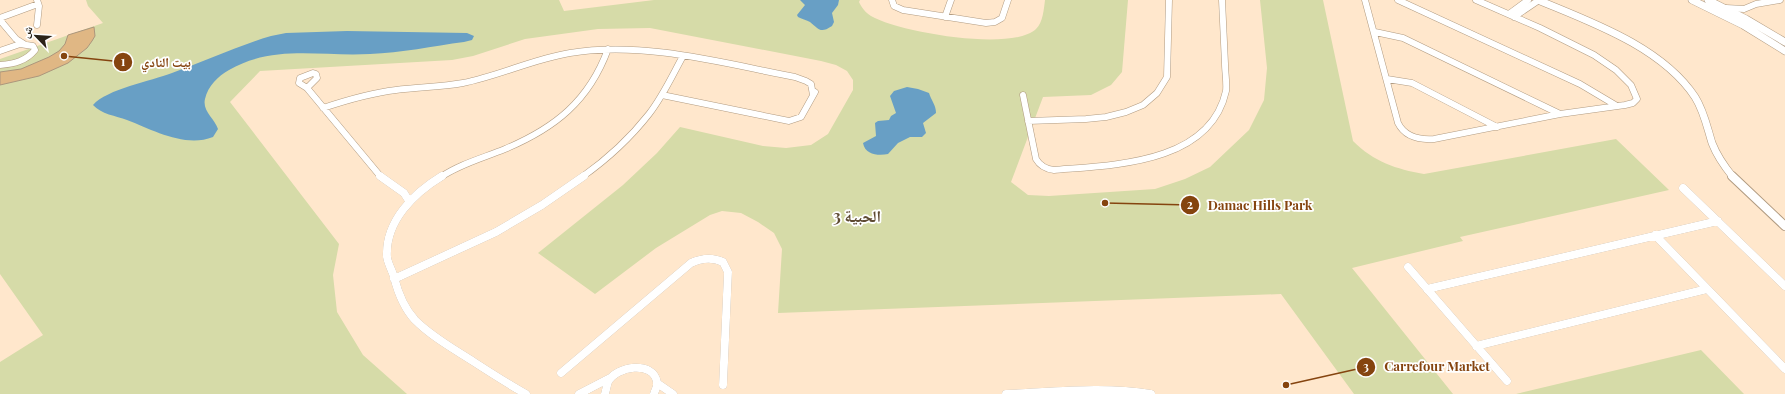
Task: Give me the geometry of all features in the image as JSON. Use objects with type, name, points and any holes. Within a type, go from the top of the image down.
[{"type":"street","points":[[892,0],[894,6],[903,10],[982,23],[995,22],[1003,16],[1008,0]]},
{"type":"street","points":[[945,17],[951,0]]},
{"type":"street","points":[[1028,121],[1111,117],[1128,112],[1154,97],[1162,87],[1167,77],[1169,0]]},
{"type":"street","points":[[1023,95],[1037,162],[1046,168],[1054,170],[1130,163],[1161,155],[1189,142],[1204,131],[1215,118],[1225,97],[1226,83],[1222,0]]},
{"type":"street","points":[[1365,0],[1400,127],[1411,136],[1426,140],[1560,114],[1633,103],[1637,98],[1637,93],[1614,68],[1590,52],[1476,0]]},
{"type":"street","points":[[1398,0],[1573,80],[1617,106]]},
{"type":"street","points":[[1511,16],[1528,0]]},
{"type":"street","points":[[1511,16],[1539,0],[1624,39],[1650,55],[1668,69],[1694,97],[1703,114],[1710,140],[1719,158],[1727,169],[1738,182],[1785,226]]},
{"type":"street","points":[[1692,0],[1743,25],[1785,51]]},
{"type":"street","points":[[1708,0],[1746,19],[1785,42]]},
{"type":"street","points":[[1756,4],[1761,0]]},
{"type":"street","points":[[1723,7],[1744,9],[1756,4],[1780,0]]},
{"type":"street","points":[[24,44],[15,37],[0,19],[38,2],[37,25]]},
{"type":"street","points":[[1744,9],[1746,19]]},
{"type":"street","points":[[1374,32],[1390,34],[1403,38],[1560,114]]},
{"type":"street","points":[[3,50],[15,37]]},
{"type":"street","points":[[0,65],[20,61],[32,54],[34,48],[31,45],[24,44],[3,50]]},
{"type":"street","points":[[526,394],[425,328],[408,312],[401,301],[388,264],[390,236],[395,222],[409,200],[419,190],[449,171],[528,139],[559,120],[570,110],[594,82],[608,49]]},
{"type":"street","points":[[323,108],[376,93],[463,83],[551,57],[570,53],[608,49],[652,51],[683,56],[795,77],[812,84],[814,87],[813,95],[806,110],[801,117],[794,121],[784,121],[772,117],[662,96]]},
{"type":"street","points":[[393,276],[416,268],[496,232],[542,205],[593,169],[624,141],[649,114],[662,96],[683,56]]},
{"type":"street","points":[[1387,79],[1399,80],[1412,84],[1497,127]]},
{"type":"street","points":[[307,88],[382,178],[409,200]]},
{"type":"street","points":[[1595,93],[1601,100],[1604,108]]},
{"type":"street","points":[[1683,188],[1785,285]]},
{"type":"street","points":[[401,192],[419,190]]},
{"type":"street","points":[[1427,289],[1718,221]]},
{"type":"street","points":[[1655,235],[1785,369]]},
{"type":"street","points":[[561,373],[691,263],[700,259],[710,258],[723,262],[728,272],[723,385]]},
{"type":"street","points":[[1408,267],[1507,381]]},
{"type":"street","points":[[1476,346],[1707,289]]},
{"type":"street","points":[[579,394],[595,387],[622,370],[632,367],[642,367],[650,370],[655,376],[657,383],[654,394]]},
{"type":"street","points":[[605,394],[607,384],[613,375]]},
{"type":"street","points":[[657,383],[673,394]]},
{"type":"street","points":[[1006,394],[1108,390],[1134,391],[1152,394]]},
{"type":"green space","points":[[86,0],[559,0],[564,11],[654,0],[860,0],[859,2],[864,10],[871,16],[905,28],[955,37],[1004,39],[1023,36],[1036,29],[1042,19],[1045,0],[1128,0],[1122,72],[1111,85],[1091,95],[1043,97],[1011,182],[1028,195],[1049,196],[1155,189],[1185,179],[1210,167],[1249,130],[1264,100],[1267,68],[1260,0],[1323,0],[1353,141],[1369,154],[1386,164],[1404,170],[1424,174],[1616,139],[1669,190],[1460,237],[1463,241],[1352,268],[1453,394],[1354,394],[1281,294],[778,313],[782,249],[774,233],[741,213],[722,211],[710,215],[656,248],[595,294],[538,253],[623,185],[657,153],[680,127],[763,146],[786,148],[811,145],[828,134],[853,90],[853,80],[847,71],[836,65],[821,61],[650,28],[598,29],[525,39],[473,56],[452,60],[260,71],[230,102],[339,244],[333,275],[337,312],[363,355],[407,394],[0,394],[0,362],[43,335],[0,274],[0,59],[103,23],[88,6]]},
{"type":"green space","points":[[1701,350],[1744,394],[1516,394]]},
{"type":"water","points":[[800,0],[839,0],[838,5],[832,13],[834,22],[832,26],[825,30],[820,30],[810,22],[798,17],[797,15],[805,5]]},
{"type":"water","points":[[347,31],[467,33],[474,36],[472,40],[464,42],[393,52],[370,54],[280,54],[246,62],[221,75],[208,90],[205,99],[205,107],[218,129],[213,137],[202,140],[180,139],[158,133],[127,120],[104,113],[93,105],[108,94],[172,73],[271,36],[286,33]]},
{"type":"water","points":[[907,87],[929,93],[934,105],[936,113],[923,123],[926,133],[922,137],[910,137],[898,143],[888,154],[877,155],[869,152],[864,147],[863,143],[876,136],[875,123],[878,121],[889,120],[891,116],[896,113],[890,96],[894,91]]},
{"type":"building","points":[[94,27],[95,36],[87,48],[68,63],[39,76],[0,85],[0,72],[21,69],[49,57],[59,51],[65,44],[68,35]]},
{"type":"place","name":"بيت النادي","points":[[64,56]]},
{"type":"place","name":"Damac Hills Park","points":[[1105,203]]},
{"type":"place","name":"Carrefour Market","points":[[1286,385]]},
{"type":"district","name":"الحبية 3","points":[[857,215]]}]
